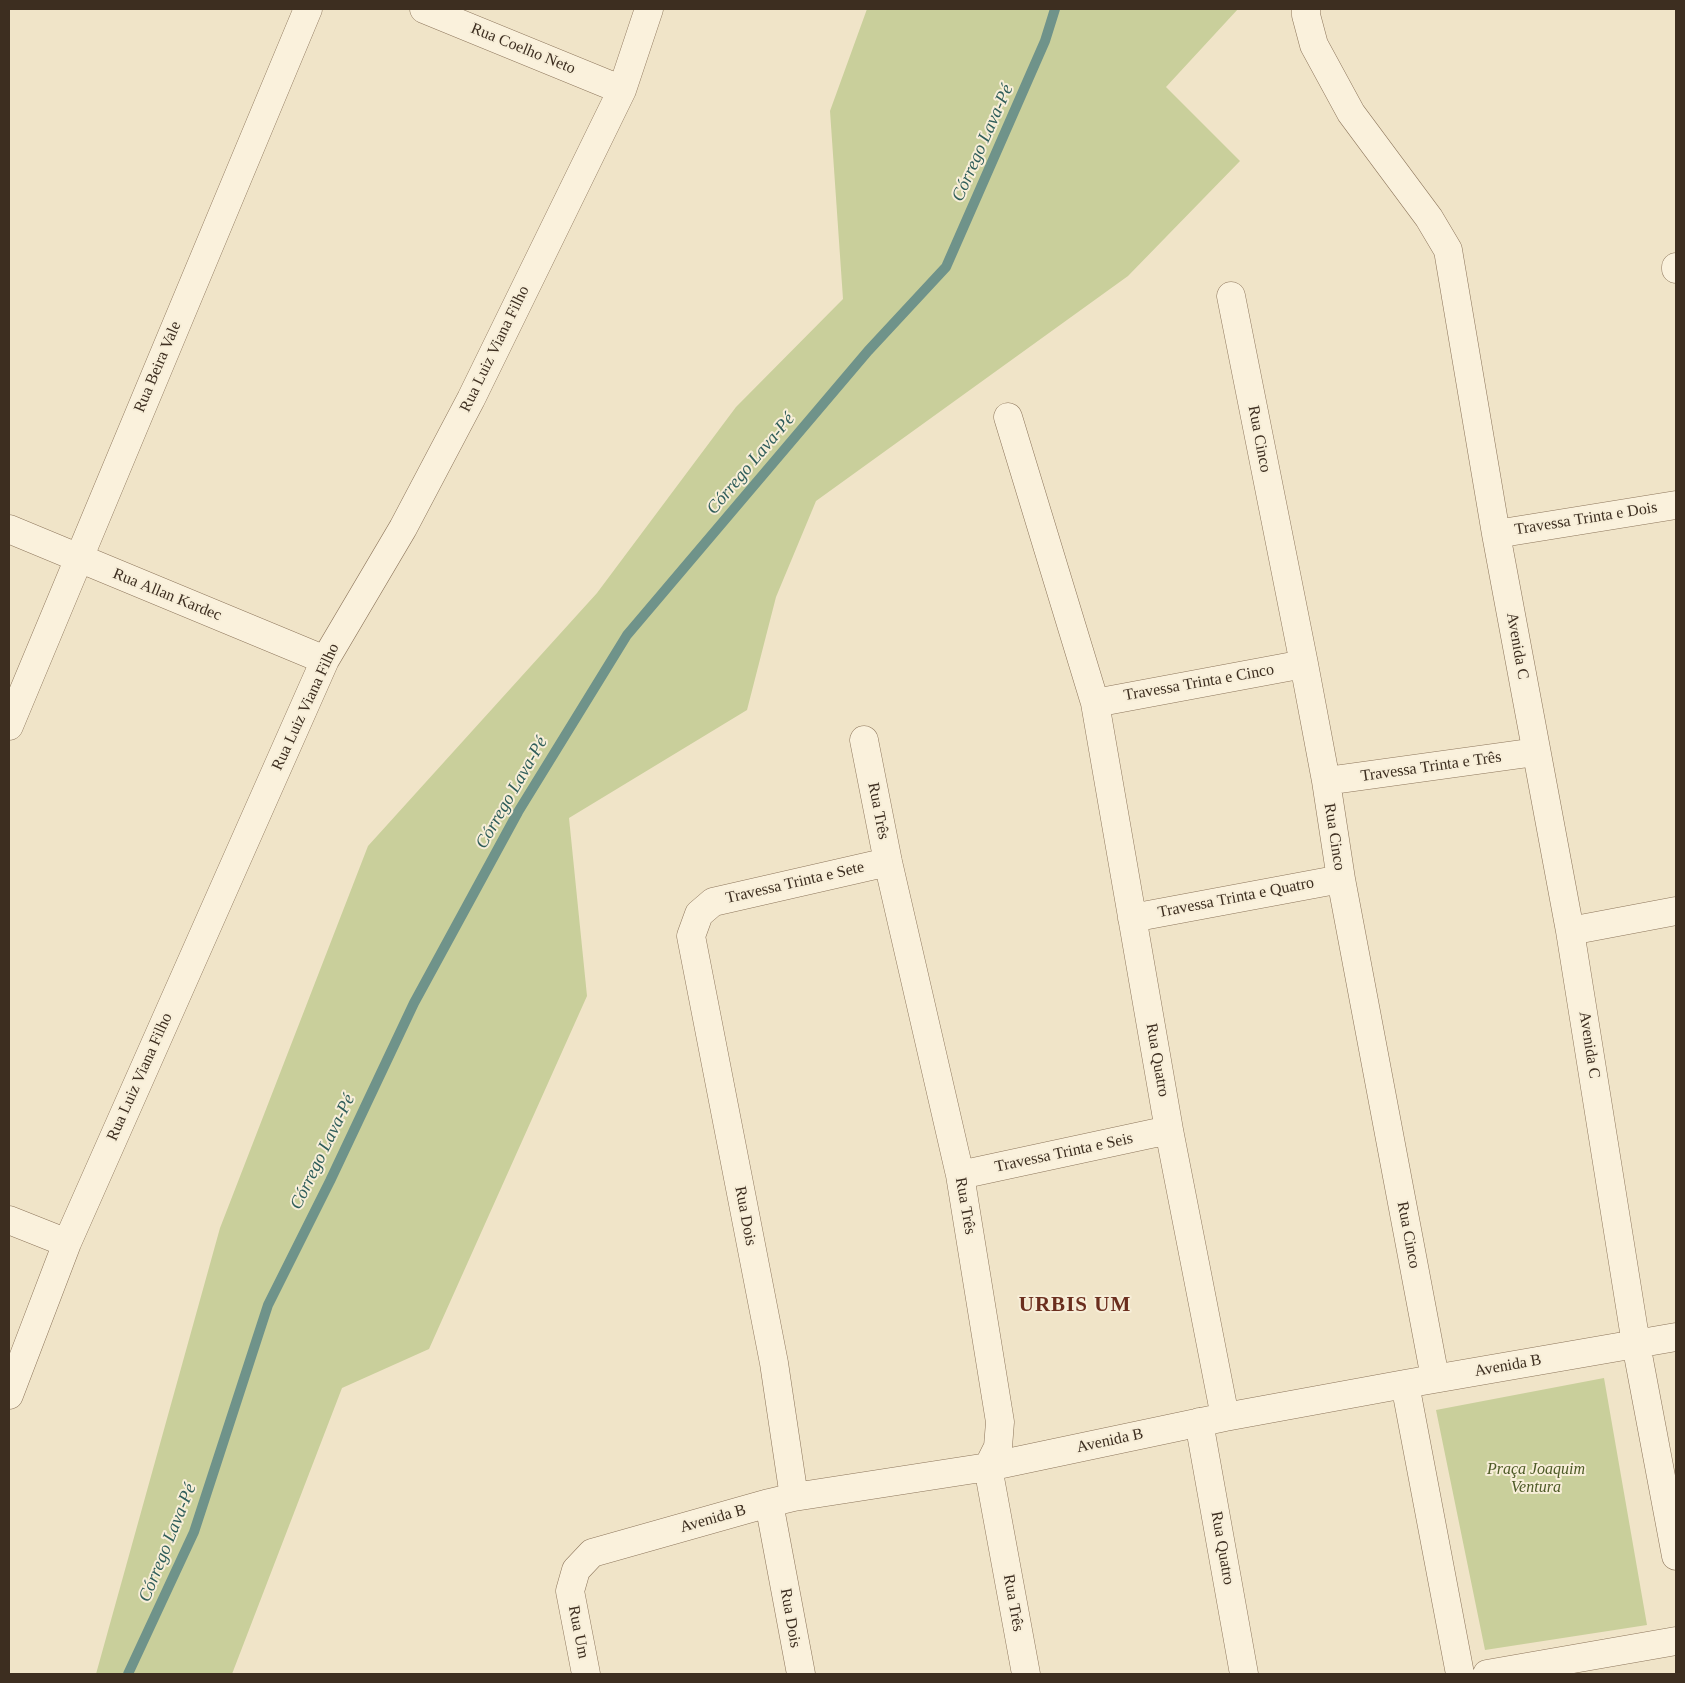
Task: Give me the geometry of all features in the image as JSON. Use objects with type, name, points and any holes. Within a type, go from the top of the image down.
[{"type":"street","name":"Rua Beira Vale","points":[[9,726],[308,9]]},
{"type":"street","name":"Rua Coelho Neto","points":[[424,9],[622,90]]},
{"type":"street","name":"Rua Luiz Viana Filho","points":[[9,1395],[67,1243],[325,660],[403,528],[471,399],[622,90],[649,9]]},
{"type":"street","name":"Avenida C","points":[[1306,9],[1314,45],[1351,113],[1428,218],[1448,250],[1496,534],[1570,931],[1636,1344],[1676,1556]]},
{"type":"street","name":"Rua Cinco","points":[[1231,296],[1304,664],[1326,781],[1341,879],[1435,1378]]},
{"type":"street","name":"Rua Quatro","points":[[1008,417],[1094,702],[1169,1130],[1212,1419],[1244,1674]]},
{"type":"street","name":"Travessa Trinta e Dois","points":[[1496,534],[1676,505]]},
{"type":"street","name":"Rua Allan Kardec","points":[[9,530],[325,660]]},
{"type":"street","name":"Travessa Trinta e Cinco","points":[[1094,702],[1304,664]]},
{"type":"street","name":"Rua Três","points":[[864,740],[888,862],[960,1175],[1000,1422],[998,1447],[988,1466],[1026,1674]]},
{"type":"street","name":"Travessa Trinta e Três","points":[[1326,781],[1536,752]]},
{"type":"street","name":"Travessa Trinta e Sete","points":[[691,936],[699,914],[714,902],[888,862]]},
{"type":"street","name":"Travessa Trinta e Quatro","points":[[1132,918],[1341,879]]},
{"type":"street","points":[[1570,931],[1676,911]]},
{"type":"street","name":"Rua Dois","points":[[691,936],[774,1364],[782,1500],[800,1674]]},
{"type":"street","name":"Travessa Trinta e Seis","points":[[960,1175],[1169,1130]]},
{"type":"street","points":[[9,1220],[67,1243]]},
{"type":"street","name":"Avenida B","points":[[570,1591],[576,1570],[592,1554],[782,1500],[988,1466],[1212,1419],[1435,1378],[1676,1337]]},
{"type":"street","points":[[1405,1384],[1460,1674]]},
{"type":"street","name":"Rua Um","points":[[570,1591],[586,1674]]},
{"type":"street","points":[[1487,1674],[1676,1641]]},
{"type":"green space","points":[[867,9],[1238,9],[1166,87],[1240,161],[1128,276],[816,501],[776,597],[747,710],[569,818],[587,996],[429,1349],[342,1388],[232,1674],[96,1674],[220,1228],[368,846],[597,593],[736,407],[843,299],[830,111]]},
{"type":"green space","name":"Praça Joaquim Ventura","points":[[1604,1378],[1647,1625],[1485,1650],[1436,1410]]},
{"type":"waterway","name":"Córrego Lava-Pé","points":[[128,1674],[194,1532],[268,1305],[330,1181],[414,1003],[518,812],[627,635],[868,351],[946,267],[1045,41],[1055,9]]},
{"type":"district","name":"URBIS UM","points":[[1075,1306]]}]
